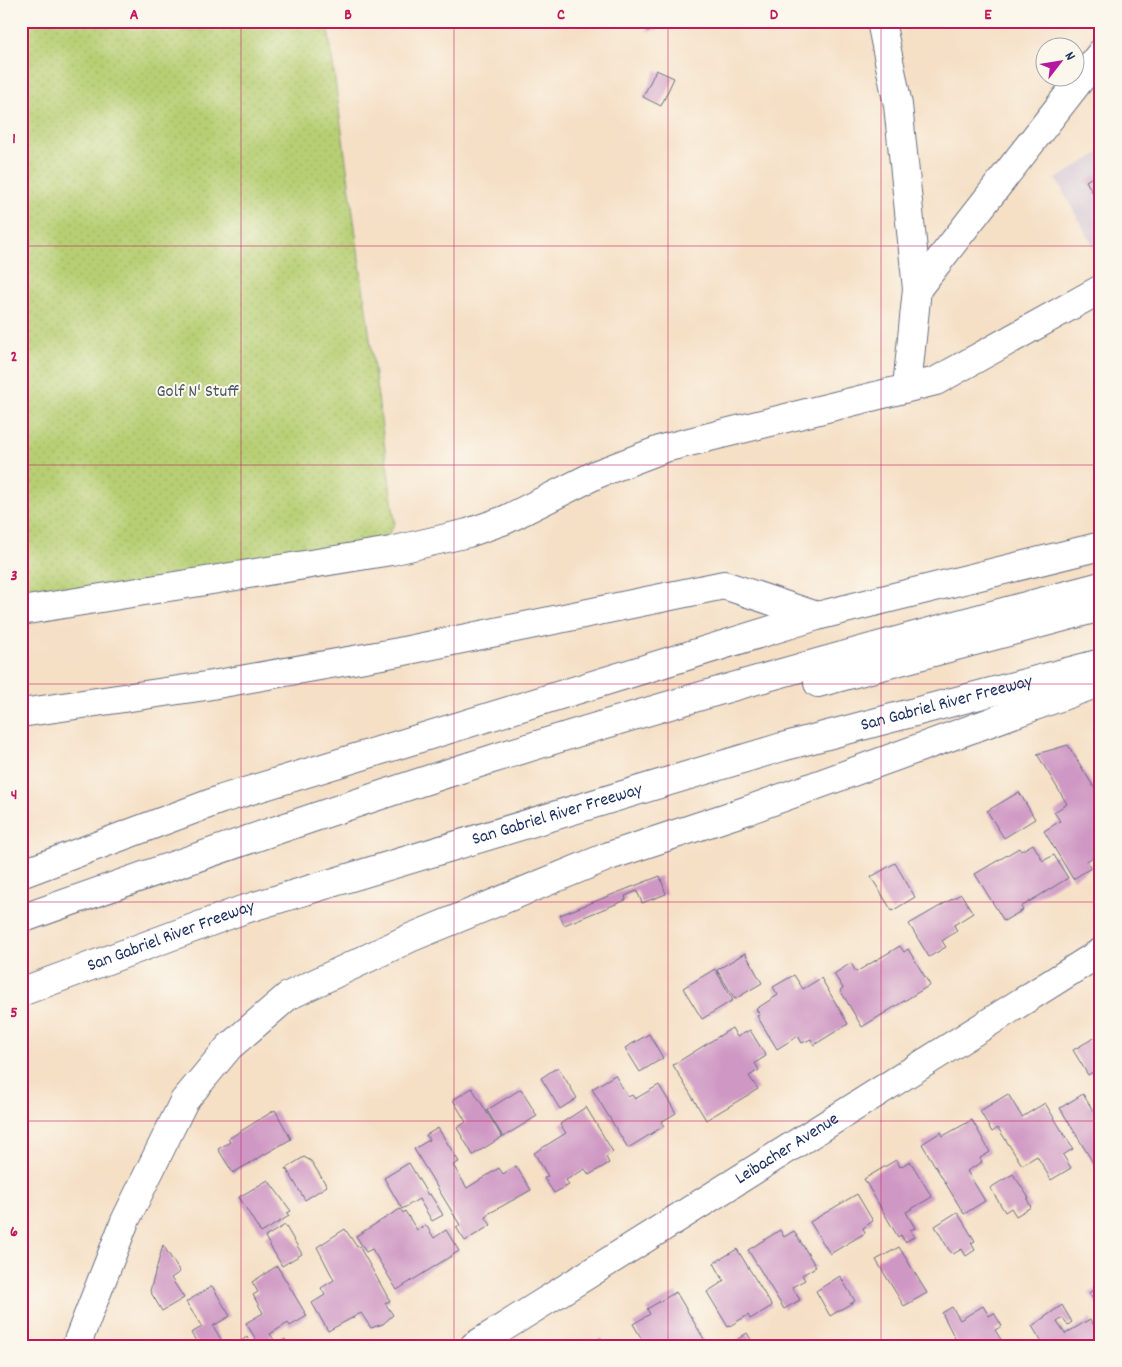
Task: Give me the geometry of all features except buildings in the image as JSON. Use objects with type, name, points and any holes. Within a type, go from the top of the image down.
[{"type":"main road","points":[[881,21],[898,105],[917,289],[907,387]]},
{"type":"main road","points":[[917,289],[1101,53]]},
{"type":"main road","points":[[21,611],[391,551],[468,533],[505,520],[597,474],[665,448],[936,381],[1101,289]]},
{"type":"main road","points":[[21,874],[222,799],[817,616],[1101,546]]},
{"type":"main road","points":[[21,713],[206,686],[399,652],[724,586],[817,616]]},
{"type":"main road","points":[[21,919],[235,843],[490,760],[746,683],[1101,586]]},
{"type":"main road","points":[[21,938],[185,878],[466,786],[737,704],[1101,607]]},
{"type":"main road","name":"San Gabriel River Freeway","points":[[21,992],[242,910],[782,747],[1101,663]]},
{"type":"main road","points":[[76,1346],[125,1221],[184,1101],[229,1047],[288,996],[410,938],[609,856],[748,810],[1101,682]]},
{"type":"main road","name":"Leibacher Avenue","points":[[474,1346],[1101,952]]},
{"type":"shaded area","points":[[1101,152],[1101,260],[1056,179]]},
{"type":"green space","name":"Golf N' Stuff","points":[[21,21],[327,21],[395,523],[385,539],[21,606]]}]
